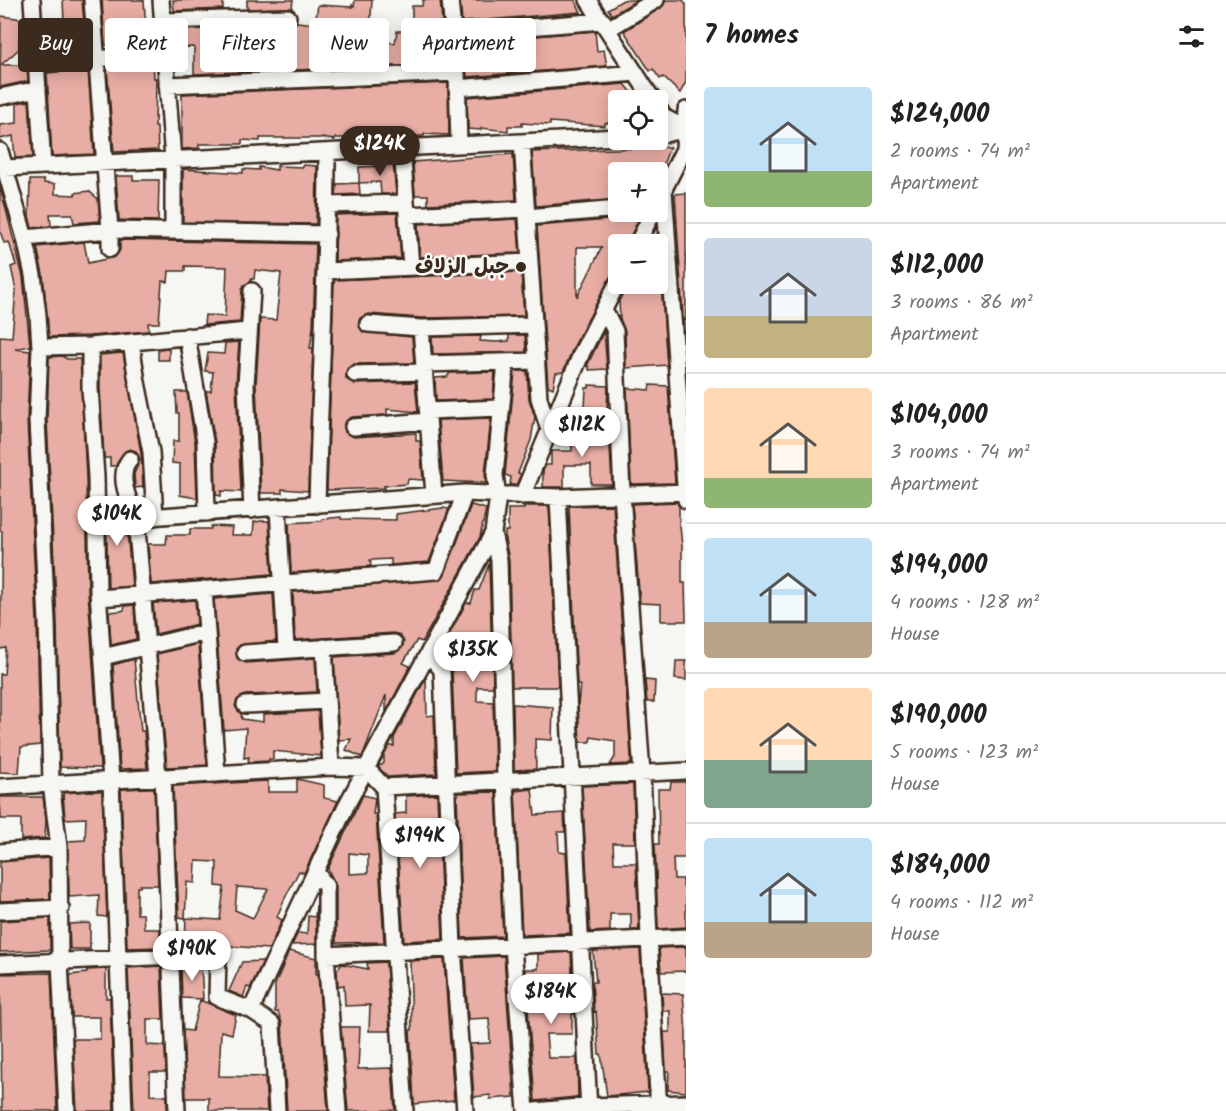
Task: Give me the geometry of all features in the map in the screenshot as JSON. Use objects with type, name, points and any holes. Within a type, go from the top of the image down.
[{"type":"street","points":[[32,0],[33,18]]},
{"type":"street","points":[[92,0],[110,249]]},
{"type":"street","points":[[161,0],[163,18]]},
{"type":"street","points":[[450,0],[452,18]]},
{"type":"street","points":[[588,0],[647,90]]},
{"type":"street","points":[[536,29],[605,25],[656,0]]},
{"type":"street","points":[[188,20],[288,17]]},
{"type":"street","points":[[93,59],[105,58]]},
{"type":"street","points":[[37,72],[43,166]]},
{"type":"street","points":[[166,72],[173,160],[173,231]]},
{"type":"street","points":[[456,72],[459,146]]},
{"type":"street","points":[[167,85],[457,80],[636,73]]},
{"type":"street","points":[[0,97],[38,89]]},
{"type":"street","points":[[668,181],[684,149],[686,110]]},
{"type":"street","points":[[668,119],[686,129]]},
{"type":"street","points":[[668,133],[686,129]]},
{"type":"street","points":[[5,168],[608,138]]},
{"type":"street","points":[[522,142],[539,398],[549,430]]},
{"type":"street","points":[[2,146],[5,168],[33,275],[40,347],[37,420],[48,621],[51,783],[59,847],[60,960],[67,1111]]},
{"type":"street","points":[[402,148],[411,267]]},
{"type":"street","points":[[317,505],[327,234],[327,152]]},
{"type":"street","points":[[327,205],[527,213],[607,210]]},
{"type":"street","points":[[662,222],[686,500]]},
{"type":"street","points":[[25,238],[110,230],[327,234]]},
{"type":"street","points":[[325,271],[530,262]]},
{"type":"street","points":[[252,291],[246,385],[252,510]]},
{"type":"street","points":[[522,496],[582,352],[612,294]]},
{"type":"street","points":[[604,309],[615,331],[622,494],[642,773],[659,1108]]},
{"type":"street","points":[[368,324],[421,328],[534,326]]},
{"type":"street","points":[[421,328],[434,495]]},
{"type":"street","points":[[40,347],[90,346],[248,331]]},
{"type":"street","points":[[186,336],[205,442],[207,513]]},
{"type":"street","points":[[131,342],[151,452],[155,517]]},
{"type":"street","points":[[90,346],[99,598],[111,781],[116,958],[124,1111]]},
{"type":"street","points":[[355,374],[537,361]]},
{"type":"street","points":[[506,362],[495,475],[498,495],[494,533],[499,560],[505,780],[513,946],[526,1111]]},
{"type":"street","points":[[353,427],[500,408]]},
{"type":"street","points":[[130,459],[124,467],[125,489],[136,518],[161,777],[177,1111]]},
{"type":"street","points":[[136,518],[465,493],[558,497],[686,492]]},
{"type":"street","points":[[99,598],[436,571],[465,493]]},
{"type":"street","points":[[558,497],[589,1108]]},
{"type":"street","points":[[278,508],[286,650]]},
{"type":"street","points":[[251,1010],[366,768],[494,533]]},
{"type":"street","points":[[204,589],[217,774]]},
{"type":"street","points":[[103,657],[207,632]]},
{"type":"street","points":[[245,653],[394,643]]},
{"type":"street","points":[[324,647],[331,767]]},
{"type":"street","points":[[429,654],[442,670],[453,948],[465,1111]]},
{"type":"street","points":[[245,705],[327,701]]},
{"type":"street","points":[[0,787],[331,767],[366,768],[384,787],[405,1111]]},
{"type":"street","points":[[384,787],[686,771]]},
{"type":"street","points":[[0,852],[59,847]]},
{"type":"street","points":[[316,872],[326,886],[326,956],[338,1111]]},
{"type":"street","points":[[0,911],[60,908]]},
{"type":"street","points":[[326,956],[686,937]]},
{"type":"street","points":[[0,964],[218,954],[217,997],[251,1010],[272,1024],[277,1111]]},
{"type":"street","points":[[535,1111],[659,1108],[686,1103]]},
{"type":"building","points":[[63,0],[82,0],[84,18],[64,18]]},
{"type":"building","points":[[102,0],[144,0],[145,18],[105,18],[105,45]]},
{"type":"building","points":[[173,0],[223,0],[223,9],[174,11]]},
{"type":"building","points":[[247,0],[293,0],[292,8],[247,9]]},
{"type":"building","points":[[355,0],[372,0],[371,18],[316,18],[318,5],[354,6]]},
{"type":"building","points":[[423,0],[440,0],[442,18],[412,18],[412,6],[422,6]]},
{"type":"building","points":[[460,0],[575,0],[581,12],[510,18],[462,18]]},
{"type":"building","points":[[623,0],[637,0],[612,15],[608,9]]},
{"type":"building","points":[[666,0],[683,0],[686,4],[686,82],[680,93],[663,77],[660,79],[653,69],[650,71],[624,31],[661,8]]},
{"type":"building","points":[[1,16],[18,18],[18,50],[1,65],[18,65],[18,72],[27,72],[28,81],[0,87]]},
{"type":"building","points":[[297,22],[309,23],[309,69],[297,70]]},
{"type":"building","points":[[200,29],[200,72],[244,72],[194,74],[194,47],[188,47],[188,30]]},
{"type":"building","points":[[397,31],[401,31],[401,66],[389,66],[389,42],[395,43]]},
{"type":"building","points":[[595,31],[597,51],[604,50],[607,66],[536,72],[536,36]]},
{"type":"building","points":[[88,72],[94,154],[52,156],[47,73]]},
{"type":"building","points":[[107,72],[154,72],[154,78],[156,78],[155,127],[157,127],[158,150],[114,152]]},
{"type":"building","points":[[467,72],[531,72],[467,77]]},
{"type":"building","points":[[448,83],[449,135],[424,134],[424,136],[387,136],[387,138],[352,135],[352,138],[335,138],[335,140],[260,138],[260,141],[242,140],[242,144],[199,144],[199,148],[182,149],[182,94]]},
{"type":"building","points":[[625,84],[630,90],[608,90],[608,123],[605,123],[605,126],[550,122],[550,125],[522,123],[522,126],[508,126],[508,131],[468,129],[467,97]]},
{"type":"building","points":[[29,101],[33,157],[15,158],[13,136],[0,139],[0,125],[17,123],[17,103]]},
{"type":"building","points":[[670,147],[664,162],[608,162],[608,201],[536,206],[532,152],[668,150]]},
{"type":"building","points":[[513,154],[516,200],[428,204],[428,195],[415,195],[413,162]]},
{"type":"building","points":[[393,163],[396,194],[381,194],[380,182],[359,183],[359,167]]},
{"type":"building","points":[[303,165],[317,166],[316,224],[183,222],[183,169],[243,173],[243,169],[259,170],[259,167],[277,170],[277,166],[303,167]]},
{"type":"building","points":[[116,176],[133,176],[133,180],[159,180],[158,221],[119,220]]},
{"type":"building","points":[[30,180],[44,180],[44,183],[55,184],[55,194],[75,195],[75,193],[89,191],[98,199],[100,221],[74,223],[72,214],[50,214],[51,226],[32,228],[29,216]]},
{"type":"building","points":[[359,183],[360,194],[336,195],[337,184]]},
{"type":"building","points":[[0,186],[23,277],[30,346],[15,349],[30,351],[27,420],[37,621],[40,745],[21,747],[19,773],[0,772],[0,674],[4,674],[6,648],[0,649],[2,531],[0,531],[0,336],[12,337],[16,290],[11,267],[16,265],[9,242],[4,243],[0,231]]},
{"type":"building","points":[[686,193],[686,362],[675,194]]},
{"type":"building","points":[[397,213],[401,258],[335,261],[336,215]]},
{"type":"building","points":[[517,219],[520,253],[420,257],[418,224]]},
{"type":"building","points":[[608,220],[608,222],[637,222],[632,234],[608,234],[608,281],[563,372],[556,373],[553,388],[548,386],[537,226]],"holes":[[[577,247],[602,247],[577,297]]]},
{"type":"building","points":[[120,240],[316,244],[310,348],[313,348],[308,491],[282,489],[282,493],[261,493],[256,385],[260,319],[276,320],[281,273],[255,270],[254,279],[244,285],[242,290],[240,322],[204,325],[205,315],[225,317],[227,267],[185,266],[185,271],[169,271],[168,282],[162,281],[159,323],[148,323],[149,331],[49,337],[43,274],[37,247],[84,242],[88,263],[115,257],[120,250]]},
{"type":"building","points":[[521,272],[524,316],[421,318],[369,314],[360,318],[358,324],[363,332],[412,337],[414,363],[354,364],[347,369],[346,379],[355,384],[415,382],[418,412],[387,409],[387,415],[352,417],[344,423],[345,432],[354,437],[416,433],[416,441],[420,441],[423,480],[408,479],[407,484],[384,486],[385,488],[327,490],[334,280]]},
{"type":"building","points":[[622,294],[662,294],[667,365],[626,368],[625,331],[620,319],[619,301]]},
{"type":"building","points":[[604,331],[607,369],[589,370],[587,366]]},
{"type":"building","points":[[509,335],[525,335],[526,352],[433,354],[432,337],[481,336],[480,341],[497,342],[509,341]]},
{"type":"building","points":[[239,342],[236,385],[241,492],[221,491],[221,496],[216,495],[215,442],[206,391],[211,391],[213,372],[205,371],[208,353],[224,354],[225,343]]},
{"type":"building","points":[[169,348],[169,360],[158,360],[158,349]]},
{"type":"building","points":[[123,353],[141,453],[143,487],[135,488],[134,474],[140,460],[136,451],[130,449],[125,451],[116,466],[110,466],[110,458],[104,458],[100,355]]},
{"type":"building","points":[[62,356],[67,359],[80,359],[86,477],[88,591],[100,768],[60,767],[57,621],[47,420],[49,357]]},
{"type":"building","points":[[515,371],[527,371],[529,399],[535,417],[531,440],[518,473],[521,474],[516,485],[510,485],[511,477],[505,475]]},
{"type":"building","points":[[495,372],[493,399],[436,401],[435,378],[447,377],[450,373]]},
{"type":"building","points":[[589,385],[608,386],[607,410],[585,409],[586,388],[589,388]]},
{"type":"building","points":[[650,385],[668,386],[675,483],[631,484],[627,388],[649,390]]},
{"type":"building","points":[[176,392],[187,392],[195,443],[197,498],[180,495],[180,464],[172,463],[173,441],[179,441]]},
{"type":"building","points":[[491,418],[486,483],[443,481],[438,420]]},
{"type":"building","points":[[609,430],[612,484],[591,484],[591,465],[564,465],[564,487],[543,487],[543,471],[546,465],[551,465],[551,451],[572,451],[571,431]]},
{"type":"building","points":[[106,500],[119,502],[126,520],[132,586],[108,588]]},
{"type":"building","points":[[677,502],[682,546],[682,583],[685,583],[686,621],[661,621],[661,604],[640,603],[632,504]]},
{"type":"building","points":[[471,505],[486,509],[480,537],[422,642],[417,640],[403,663],[410,666],[386,712],[386,695],[362,757],[346,750],[351,739],[339,740],[334,657],[395,653],[402,648],[404,642],[399,635],[393,633],[295,640],[293,592],[441,579],[445,574]]},
{"type":"building","points":[[613,505],[631,764],[610,765],[615,757],[615,741],[591,737],[590,742],[580,742],[578,705],[580,685],[577,685],[569,506]]},
{"type":"building","points":[[523,506],[549,506],[558,687],[512,687],[509,560],[505,531],[508,531],[508,509],[524,509]]},
{"type":"building","points":[[449,509],[429,562],[391,565],[391,559],[370,560],[371,566],[291,573],[289,523],[341,517],[341,519],[396,520],[396,514]]},
{"type":"building","points":[[269,521],[272,574],[151,584],[148,544],[166,544],[167,535],[190,535],[190,529],[211,529],[211,526],[232,527],[231,535],[253,535],[254,522]]},
{"type":"building","points":[[489,564],[493,687],[477,687],[477,701],[493,702],[495,771],[456,773],[452,670],[448,662],[449,650],[443,649],[443,646],[466,603],[471,603],[475,590],[479,590]]},
{"type":"building","points":[[273,594],[276,641],[240,645],[236,649],[237,658],[246,663],[315,658],[317,692],[245,695],[237,700],[235,706],[242,719],[263,722],[263,714],[318,711],[321,756],[273,751],[273,759],[269,761],[248,762],[249,757],[244,758],[246,728],[224,730],[214,599]]},
{"type":"building","points":[[195,600],[197,624],[156,634],[153,603]]},
{"type":"building","points":[[134,605],[136,639],[111,645],[109,612],[121,611],[125,606]]},
{"type":"building","points":[[198,644],[207,765],[167,767],[157,654]]},
{"type":"building","points":[[134,659],[147,768],[120,769],[113,665]]},
{"type":"building","points":[[676,661],[686,661],[686,680],[675,679]]},
{"type":"building","points":[[426,678],[427,716],[434,715],[436,774],[388,777],[379,765],[384,763],[384,756],[389,746],[394,746],[394,738]]},
{"type":"building","points":[[645,680],[655,681],[654,702],[647,702]]},
{"type":"building","points":[[513,704],[553,707],[552,740],[535,739],[536,769],[514,770]]},
{"type":"building","points":[[297,779],[324,785],[324,798],[338,801],[304,873],[299,871],[284,900],[277,917],[282,920],[269,949],[203,942],[203,945],[185,944],[186,918],[220,920],[224,887],[216,886],[217,862],[196,861],[195,883],[187,882],[185,918],[179,917],[173,786],[268,781],[268,792],[297,792]],"holes":[[[237,887],[268,889],[253,918],[235,910]]]},
{"type":"building","points":[[671,782],[686,782],[686,858],[673,858],[674,879],[683,879],[683,887],[686,887],[686,927],[658,929],[655,844],[659,844],[658,789],[670,789]]},
{"type":"building","points":[[633,784],[635,843],[613,843],[614,863],[636,863],[639,930],[631,930],[631,914],[610,914],[610,931],[590,932],[582,786]]},
{"type":"building","points":[[154,788],[158,885],[137,887],[137,914],[143,914],[144,929],[160,929],[160,947],[127,948],[121,789]]},
{"type":"building","points":[[532,789],[535,815],[564,813],[565,832],[558,832],[559,852],[566,853],[570,933],[522,935],[515,791]]},
{"type":"building","points":[[102,791],[107,917],[98,916],[99,895],[69,897],[68,841],[85,840],[86,818],[65,819],[63,793]]},
{"type":"building","points":[[496,792],[503,936],[462,938],[457,793]]},
{"type":"building","points":[[437,794],[443,939],[404,941],[395,814],[406,813],[406,796]]},
{"type":"building","points":[[363,795],[375,798],[373,814],[376,814],[384,942],[336,943],[336,886],[328,869]],"holes":[[[349,853],[368,855],[368,873],[349,874]]]},
{"type":"building","points":[[0,797],[43,797],[46,820],[45,838],[21,840],[21,819],[1,819]]},
{"type":"building","points":[[49,858],[50,899],[0,901],[0,862]]},
{"type":"building","points":[[316,905],[316,944],[292,945],[298,933],[307,934],[308,916],[315,917]]},
{"type":"building","points":[[50,918],[50,950],[0,952],[0,921]]},
{"type":"building","points":[[90,923],[90,949],[70,949],[69,924]]},
{"type":"building","points":[[686,947],[686,971],[661,972],[659,948]]},
{"type":"building","points":[[640,949],[648,1092],[607,1096],[601,1054],[599,1054],[596,1011],[594,1012],[592,982],[596,982],[593,951]]},
{"type":"building","points":[[289,951],[316,958],[328,1111],[287,1111],[282,1023],[278,1012],[275,1012],[275,985]]},
{"type":"building","points":[[571,952],[574,1014],[572,1014],[572,1034],[546,1034],[548,1058],[577,1058],[578,1095],[535,1101],[525,969],[538,969],[538,954]]},
{"type":"building","points":[[504,956],[514,1097],[490,1099],[490,1095],[474,1097],[470,1044],[490,1043],[489,1018],[468,1019],[464,958]]},
{"type":"building","points":[[444,959],[454,1100],[414,1104],[410,1030],[412,1030],[410,961]]},
{"type":"building","points":[[263,961],[243,997],[229,991],[242,962]]},
{"type":"building","points":[[386,962],[390,1031],[369,1031],[370,1005],[345,1006],[344,985],[338,986],[337,970],[342,964],[368,969],[367,963]]},
{"type":"building","points":[[201,965],[203,999],[182,998],[181,966]]},
{"type":"building","points":[[161,966],[163,1019],[147,1019],[147,1045],[165,1046],[166,1072],[150,1072],[150,1095],[167,1096],[167,1111],[134,1111],[128,968]]},
{"type":"building","points":[[106,969],[106,998],[110,998],[114,1111],[77,1111],[73,1039],[100,1039],[100,1017],[72,1017],[70,975],[87,973],[87,970]]},
{"type":"building","points":[[51,973],[57,1111],[2,1111],[0,974]]},
{"type":"building","points":[[662,993],[683,994],[686,1032],[686,1092],[668,1090],[669,1071],[666,1071],[664,1032],[670,1032],[670,1011],[663,1011]]},
{"type":"building","points":[[200,1000],[236,1015],[232,1034],[221,1031],[219,1076],[265,1077],[267,1111],[209,1111],[209,1098],[186,1098],[183,1030],[192,1031]]},
{"type":"building","points":[[341,1027],[360,1027],[358,1069],[392,1068],[395,1110],[348,1111]]},
{"type":"place","name":"جبل الزلاف","points":[[521,267]]}]
